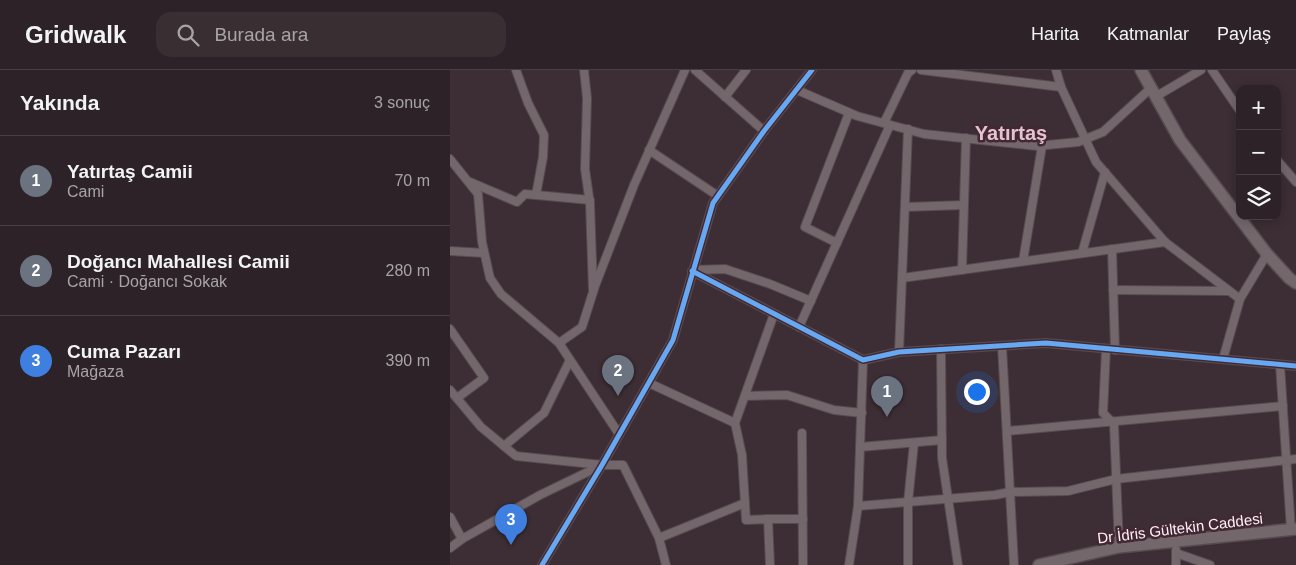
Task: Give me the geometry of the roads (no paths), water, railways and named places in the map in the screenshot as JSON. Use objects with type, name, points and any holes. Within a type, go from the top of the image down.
[{"type":"street","points":[[516,70],[528,103],[544,135],[544,157],[536,195]]},
{"type":"street","points":[[584,70],[588,98],[585,169],[590,200],[593,293]]},
{"type":"street","points":[[559,343],[582,327],[593,293],[649,150],[685,70]]},
{"type":"street","points":[[695,70],[764,131]]},
{"type":"street","points":[[725,97],[746,70]]},
{"type":"street","points":[[542,565],[602,465],[673,340],[713,203],[764,131],[812,70]]},
{"type":"street","points":[[799,327],[837,243],[908,73],[912,70]]},
{"type":"street","points":[[921,70],[1061,87]]},
{"type":"street","points":[[1056,70],[1061,87],[1096,162],[1165,242],[1240,299]]},
{"type":"street","points":[[1141,70],[1180,140],[1267,254],[1296,283]]},
{"type":"street","points":[[797,90],[849,113],[924,134],[1042,146],[1078,142],[1103,132],[1153,93],[1201,70]]},
{"type":"street","points":[[1212,70],[1236,105]]},
{"type":"street","points":[[837,243],[805,227],[849,113]]},
{"type":"street","points":[[899,352],[908,129]]},
{"type":"street","points":[[962,270],[966,138]]},
{"type":"street","points":[[1023,261],[1042,146]]},
{"type":"street","points":[[649,150],[718,196]]},
{"type":"street","points":[[450,159],[478,194],[482,242],[490,278],[501,294],[559,343],[620,434]]},
{"type":"street","points":[[1281,165],[1296,182]]},
{"type":"street","points":[[1082,253],[1105,172]]},
{"type":"street","points":[[467,180],[517,202],[525,194],[590,200]]},
{"type":"street","points":[[905,207],[964,205]]},
{"type":"street","points":[[902,278],[1165,242]]},
{"type":"street","points":[[1112,249],[1115,350]]},
{"type":"street","points":[[450,251],[484,253]]},
{"type":"street","points":[[1223,359],[1240,299],[1267,254]]},
{"type":"street","points":[[692,271],[725,269],[770,284],[811,301]]},
{"type":"street","points":[[692,271],[864,360],[899,352],[1046,343],[1296,366]]},
{"type":"street","points":[[1113,290],[1229,291]]},
{"type":"street","points":[[774,314],[735,423],[742,455],[746,520],[803,519]]},
{"type":"street","points":[[450,329],[484,378],[457,398]]},
{"type":"street","points":[[1002,346],[1014,565]]},
{"type":"street","points":[[941,349],[942,458],[958,565]]},
{"type":"street","points":[[1106,349],[1103,413],[1114,424],[1119,547]]},
{"type":"street","points":[[504,446],[544,413],[570,360]]},
{"type":"street","points":[[848,565],[858,506],[864,360]]},
{"type":"street","points":[[1280,364],[1294,530]]},
{"type":"street","points":[[648,383],[735,423]]},
{"type":"street","points":[[450,390],[482,428],[516,456],[602,465],[623,465],[659,538],[663,564]]},
{"type":"street","points":[[744,396],[787,395],[834,410],[862,413]]},
{"type":"street","points":[[1007,431],[1283,406]]},
{"type":"street","points":[[802,433],[803,565]]},
{"type":"street","points":[[860,448],[942,440]]},
{"type":"street","points":[[908,565],[908,502],[914,443]]},
{"type":"street","points":[[858,506],[1010,492],[1068,491],[1116,479],[1296,459]]},
{"type":"street","points":[[450,548],[462,539],[540,495],[602,465]]},
{"type":"street","points":[[659,538],[745,502]]},
{"type":"street","points":[[450,517],[462,539]]},
{"type":"street","points":[[768,519],[770,565]]},
{"type":"street","name":"Dr İdris Gültekin Caddesi","points":[[1039,565],[1052,564],[1119,547],[1175,548],[1294,530]]},
{"type":"street","points":[[1176,565],[1175,548],[1210,565]]},
{"type":"place","name":"Doğancı Mahallesi Camii","points":[[618,396]]},
{"type":"place","name":"Yatırtaş Camii","points":[[887,417]]},
{"type":"place","name":"Cuma Pazarı","points":[[511,545]]},
{"type":"district","name":"Yatırtaş","points":[[1011,133]]}]
